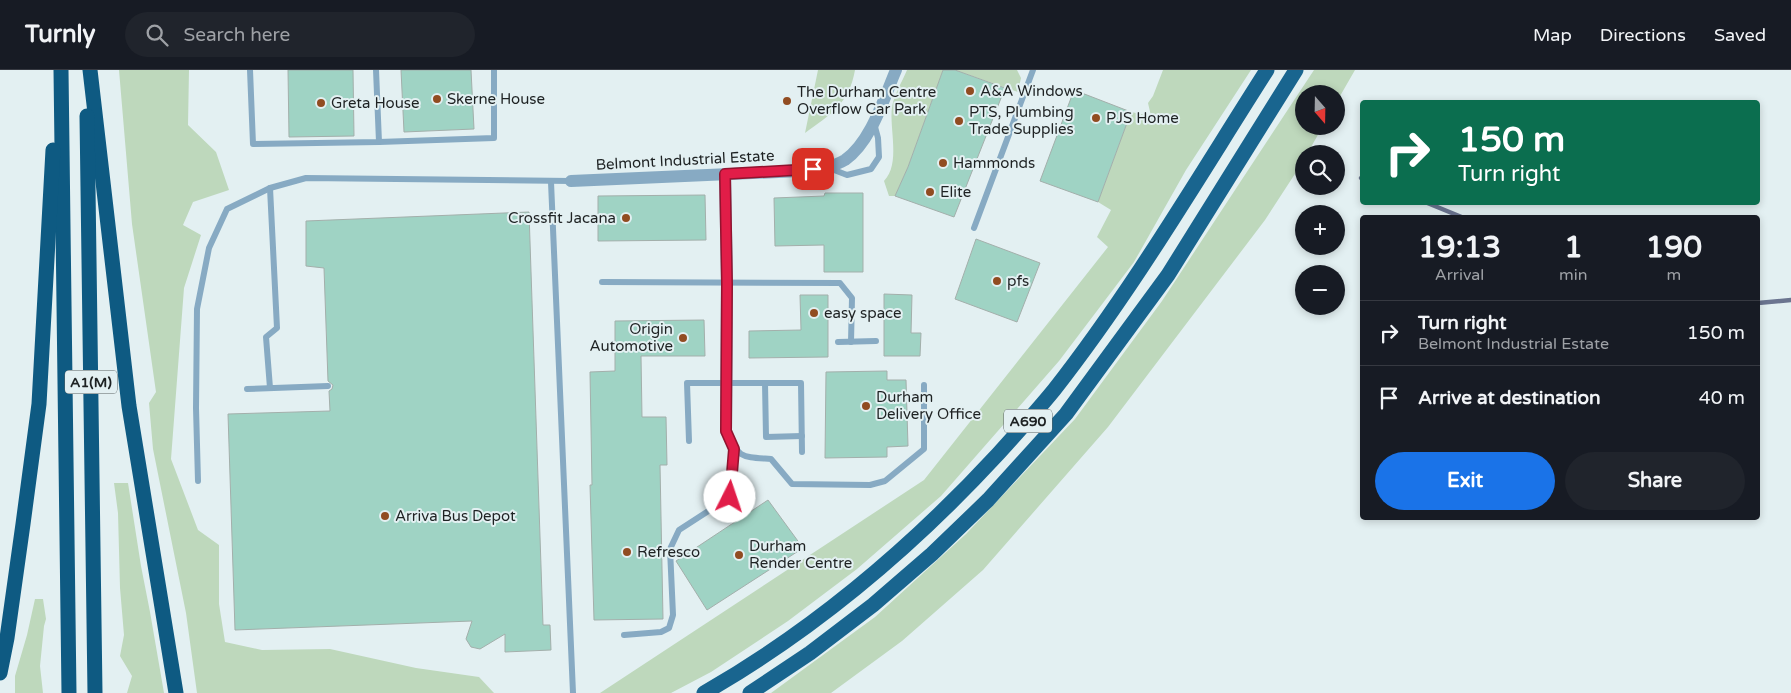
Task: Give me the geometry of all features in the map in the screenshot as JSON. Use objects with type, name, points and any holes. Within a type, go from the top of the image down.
[{"type":"highway","points":[[0,673],[24,524],[39,404],[60,70]]},
{"type":"highway","name":"A1(M)","points":[[60,70],[69,693]]},
{"type":"highway","points":[[88,70],[129,406],[176,693]]},
{"type":"highway","name":"A1(M)","points":[[88,70],[95,693]]},
{"type":"highway","name":"A690","points":[[704,693],[796,634],[857,587],[915,537],[1023,426],[1053,390],[1107,317],[1144,263],[1267,70]]},
{"type":"highway","name":"A690","points":[[750,693],[842,629],[932,554],[988,500],[1066,414],[1168,275],[1296,70]]},
{"type":"street","name":"Belmont Industrial Estate","points":[[571,181],[800,171],[826,167],[844,160],[856,149],[874,122],[896,70]]},
{"type":"street","points":[[725,174],[727,284],[726,431]]},
{"type":"lane","points":[[250,70],[253,144],[494,138],[494,70]]},
{"type":"lane","points":[[376,70],[379,142]]},
{"type":"lane","points":[[974,228],[1033,70]]},
{"type":"lane","points":[[826,167],[847,175],[860,173],[871,168],[879,157],[878,138],[874,122]]},
{"type":"lane","points":[[198,481],[196,408],[197,309],[209,248],[227,209],[270,188],[306,178],[571,181]]},
{"type":"lane","points":[[551,182],[573,693]]},
{"type":"lane","points":[[270,188],[277,328],[266,337],[270,388]]},
{"type":"lane","points":[[602,282],[840,283],[852,298],[851,342]]},
{"type":"lane","points":[[838,342],[876,341]]},
{"type":"lane","points":[[689,441],[687,383],[801,383],[802,452]]},
{"type":"lane","points":[[765,383],[766,437],[802,436]]},
{"type":"lane","points":[[734,449],[746,457],[771,459],[792,484],[870,484],[885,481],[924,449],[924,385]]},
{"type":"lane","points":[[247,389],[328,386]]},
{"type":"lane","points":[[624,635],[661,632],[669,628],[673,615],[670,549],[679,530],[730,497],[734,449],[726,431]]},
{"type":"green space","points":[[119,70],[189,70],[188,125],[216,152],[229,190],[193,202],[183,225],[201,235],[184,288],[171,459],[198,530],[219,545],[219,604],[225,642],[262,650],[330,649],[416,668],[479,677],[494,693],[197,693],[186,613],[153,449],[149,403],[156,392],[132,224]]},
{"type":"green space","points":[[818,70],[855,70],[848,92],[838,107],[805,133]]},
{"type":"green space","points":[[907,70],[943,70],[908,167],[895,196],[889,196],[884,181],[889,174],[893,156],[892,107],[896,93]]},
{"type":"green space","points":[[955,70],[1017,70],[1021,78],[1018,92]]},
{"type":"green space","points":[[1163,70],[1251,70],[1186,170],[1134,262],[1059,361],[941,496],[857,569],[788,621],[711,672],[671,693],[600,693],[924,480],[1108,247],[1097,237],[1111,210],[1098,202],[1131,112],[1151,116],[1148,103],[1153,96]]},
{"type":"green space","points":[[1314,70],[1355,70],[1345,87],[1345,85],[1304,85]]},
{"type":"green space","points":[[1295,99],[1295,135],[1318,135],[1312,145],[1295,145],[1295,174],[1265,220],[1108,427],[983,570],[902,641],[831,693],[771,693],[875,617],[966,534],[1075,419],[1162,301]]},
{"type":"green space","points":[[114,483],[128,483],[164,693],[127,693],[132,676],[120,656],[124,635],[120,588],[118,513]]},
{"type":"green space","points":[[35,599],[43,599],[46,619],[40,666],[43,693],[15,693],[15,676]]},
{"type":"building","name":"Greta House","points":[[288,70],[353,70],[354,136],[289,137]]},
{"type":"building","name":"Skerne House","points":[[401,70],[471,70],[474,129],[404,132]]},
{"type":"building","points":[[943,70],[955,70],[1005,88],[954,217],[895,196],[908,167]]},
{"type":"building","points":[[1074,90],[1131,112],[1098,202],[1040,181]]},
{"type":"building","points":[[825,193],[863,193],[863,272],[824,272],[824,245],[775,246],[774,198],[824,196]]},
{"type":"building","points":[[705,195],[706,240],[598,241],[598,196]]},
{"type":"building","name":"Arriva Bus Depot","points":[[529,212],[543,625],[550,625],[551,650],[505,652],[505,634],[480,649],[471,647],[466,639],[472,621],[235,630],[228,414],[330,411],[329,391],[333,385],[328,381],[324,268],[306,266],[306,221]]},
{"type":"building","name":"pfs","points":[[976,239],[1040,263],[1017,322],[955,299]]},
{"type":"building","points":[[884,294],[912,295],[911,333],[921,333],[920,356],[884,356]]},
{"type":"building","name":"easy space","points":[[800,295],[828,295],[828,357],[749,358],[749,331],[801,330]]},
{"type":"building","points":[[704,320],[705,356],[641,356],[642,417],[666,417],[667,465],[660,465],[663,619],[594,620],[590,485],[592,485],[590,372],[615,371],[615,321]]},
{"type":"building","name":"Durham Delivery Office","points":[[887,371],[887,380],[906,380],[908,446],[887,447],[887,457],[825,458],[826,372]]},
{"type":"building","name":"Durham Render Centre","points":[[768,500],[803,548],[707,610],[676,561]]},
{"type":"waterway","points":[[1432,205],[1457,215]]},
{"type":"waterway","points":[[1760,303],[1791,300]]},
{"type":"place","name":"A&A Windows","points":[[970,91]]},
{"type":"place","name":"Skerne House","points":[[437,99]]},
{"type":"place","name":"The Durham Centre Overflow Car Park","points":[[787,101]]},
{"type":"place","name":"Greta House","points":[[321,103]]},
{"type":"place","name":"PJS Home","points":[[1096,118]]},
{"type":"place","name":"PTS, Plumbing Trade Supplies","points":[[959,121]]},
{"type":"place","name":"Hammonds","points":[[943,163]]},
{"type":"place","name":"Elite","points":[[930,192]]},
{"type":"place","name":"Crossfit Jacana","points":[[626,218]]},
{"type":"place","name":"pfs","points":[[997,281]]},
{"type":"place","name":"easy space","points":[[814,313]]},
{"type":"place","name":"Origin Automotive","points":[[683,338]]},
{"type":"place","name":"Durham Delivery Office","points":[[866,406]]},
{"type":"place","name":"Arriva Bus Depot","points":[[385,516]]},
{"type":"place","name":"Refresco","points":[[627,552]]},
{"type":"place","name":"Durham Render Centre","points":[[739,555]]},
{"type":"route","points":[[730,497],[734,449],[726,431],[727,284],[725,174],[813,169]]}]
